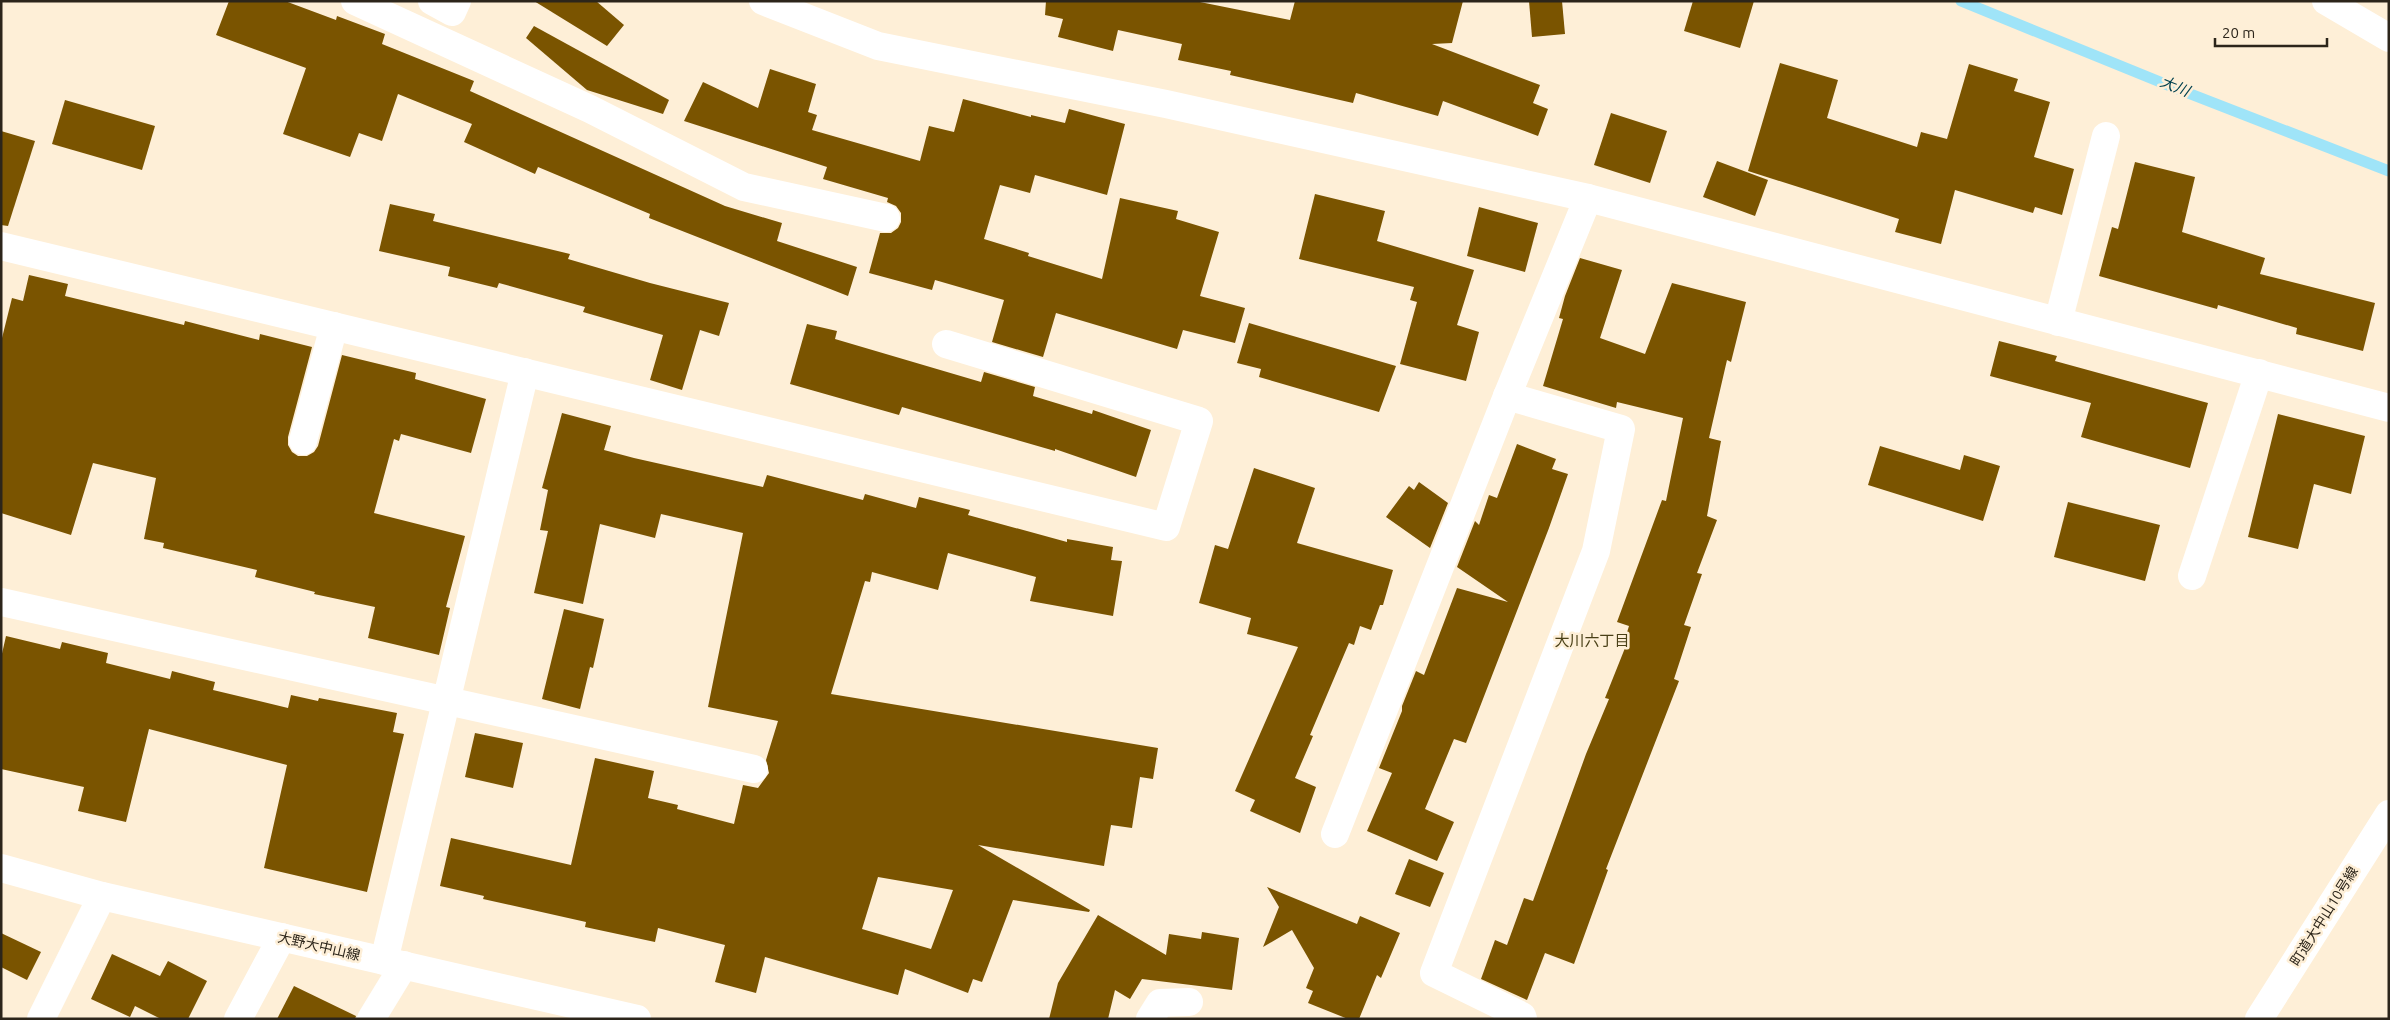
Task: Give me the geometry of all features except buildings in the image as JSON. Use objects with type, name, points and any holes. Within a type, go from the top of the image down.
[{"type":"street","points":[[355,1],[590,109],[744,187],[886,218]]},
{"type":"street","points":[[432,1],[452,12],[457,1]]},
{"type":"street","points":[[763,1],[878,46],[1166,104],[1588,198],[2389,408]]},
{"type":"street","points":[[2326,1],[2389,38]]},
{"type":"street","points":[[2058,322],[2106,136]]},
{"type":"street","points":[[1335,834],[1507,396],[1588,198]]},
{"type":"street","points":[[1,246],[1166,527],[1199,421],[946,344]]},
{"type":"street","points":[[303,440],[334,326]]},
{"type":"street","points":[[371,1019],[394,963],[446,702],[524,372]]},
{"type":"street","points":[[2192,576],[2259,373]]},
{"type":"street","points":[[1507,396],[1621,429],[1596,551],[1434,973],[1522,1016],[1523,1019]]},
{"type":"street","points":[[1,602],[754,769]]},
{"type":"street","name":"町道大中山10号線","points":[[2259,1019],[2389,814]]},
{"type":"street","name":"大野大中山線","points":[[1,868],[102,896],[637,1019]]},
{"type":"street","points":[[41,1019],[102,896]]},
{"type":"street","points":[[238,1019],[282,937]]},
{"type":"street","points":[[1150,1019],[1160,1003],[1189,1002]]},
{"type":"waterway","name":"大川","points":[[1961,1],[2170,86],[2389,171]]},
{"type":"district","name":"大川六丁目","points":[[1592,640]]}]
